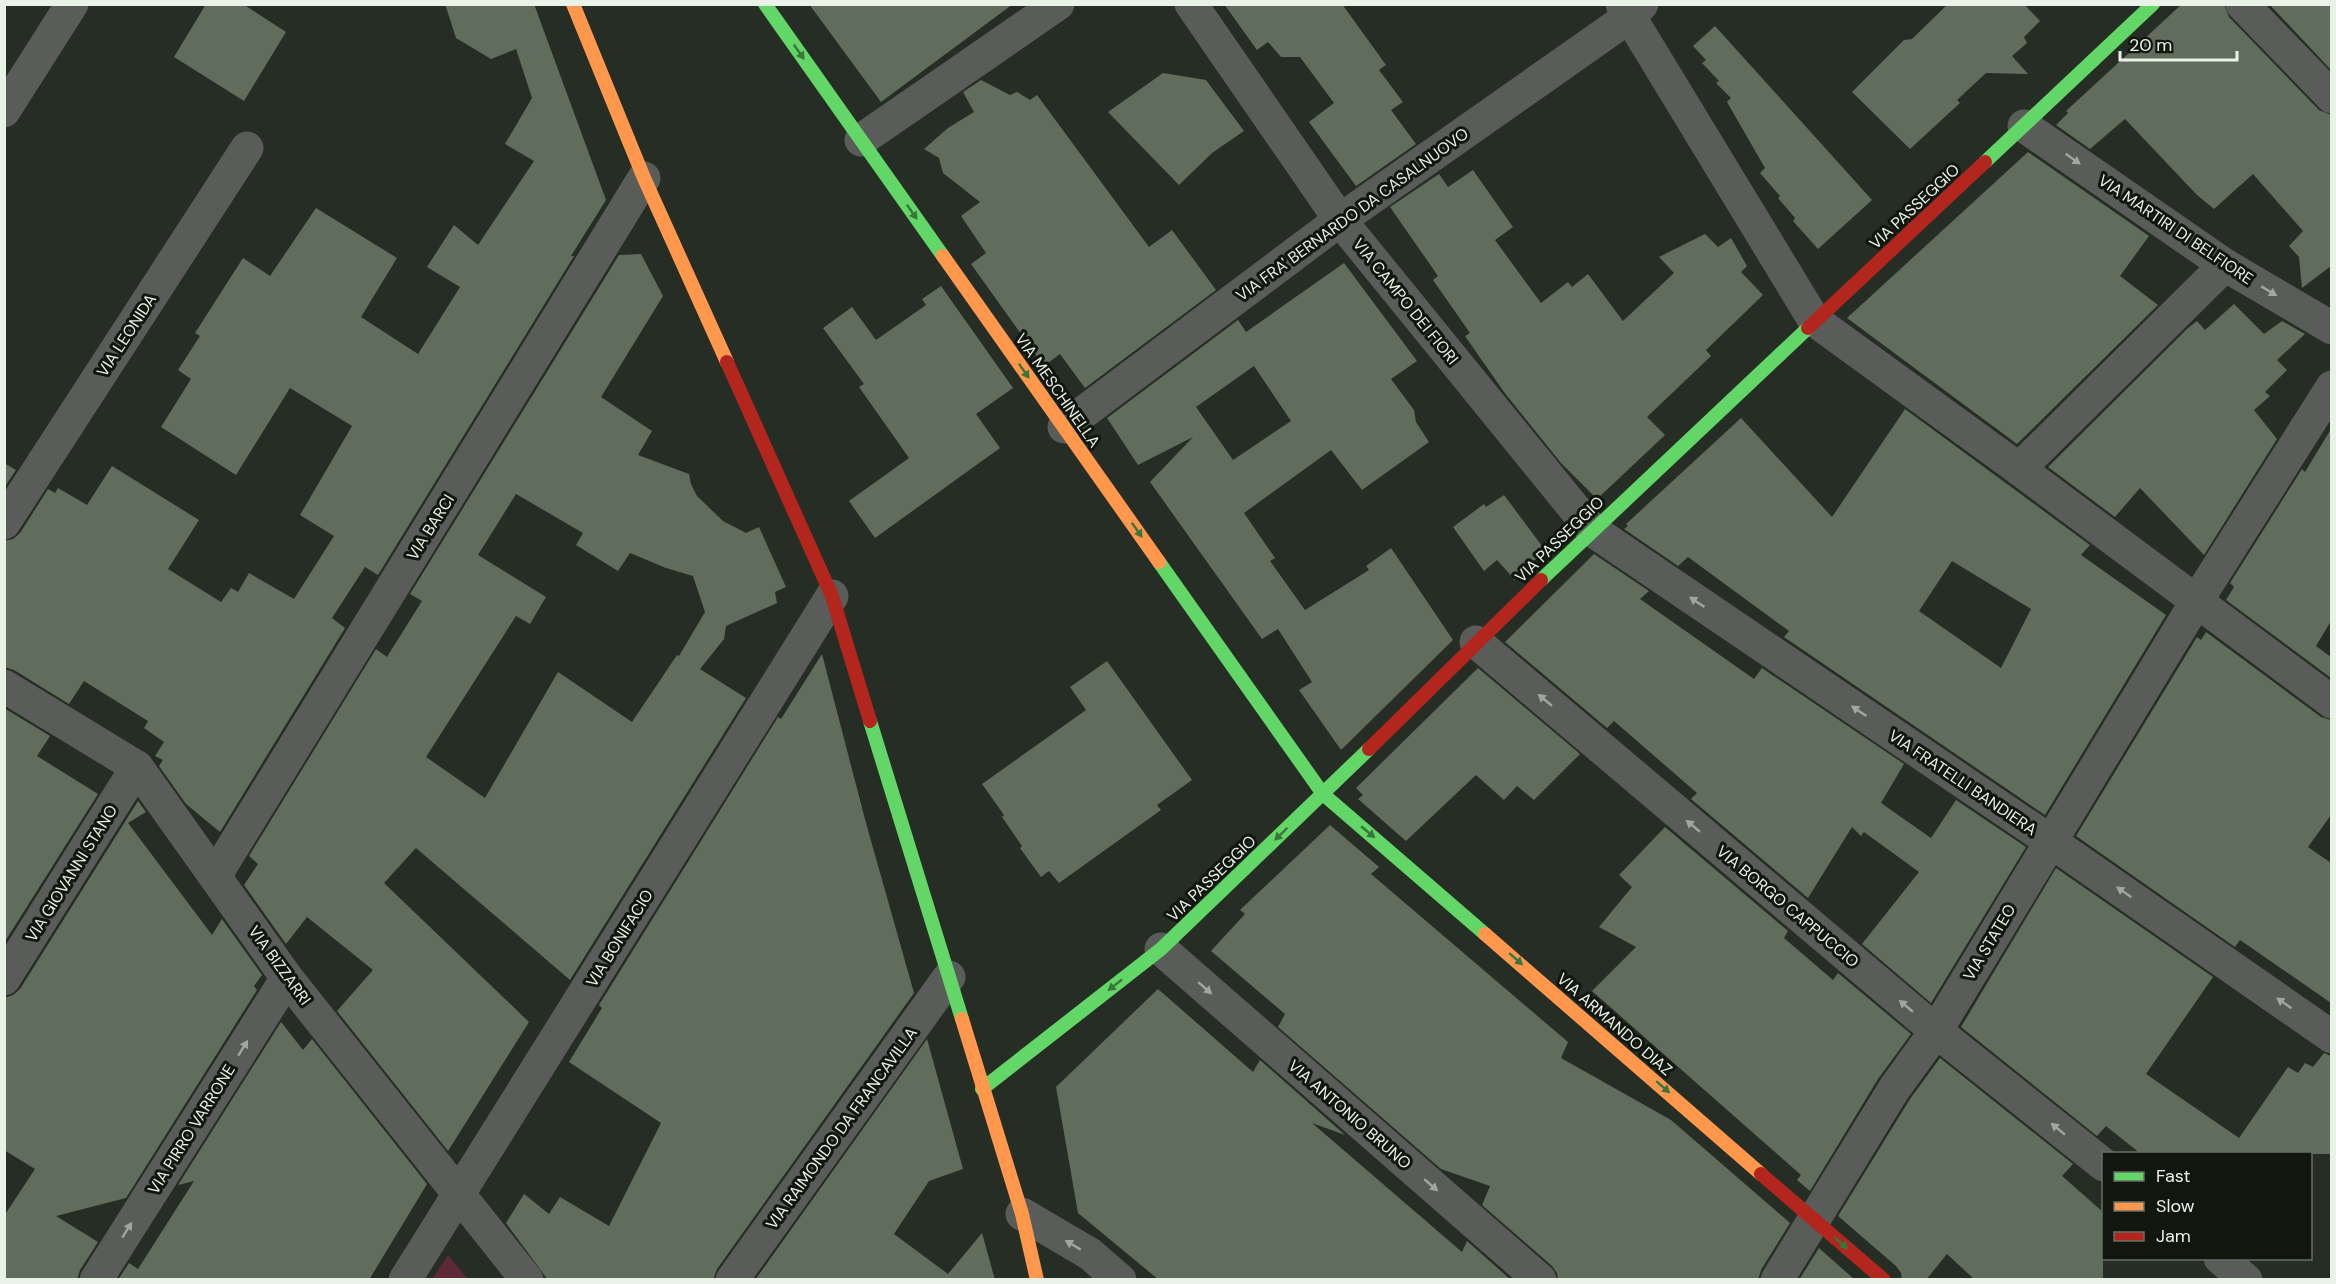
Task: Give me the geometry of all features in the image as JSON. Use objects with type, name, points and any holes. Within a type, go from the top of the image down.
[{"type":"street","points":[[4,111],[72,4]]},
{"type":"street","points":[[573,4],[644,178],[832,596],[1022,1214],[1037,1280]]},
{"type":"street","name":"VIA MESCHINELLA","points":[[765,4],[1323,794]]},
{"type":"street","points":[[861,140],[1058,4]]},
{"type":"street","name":"VIA CAMPO DEI FIORI","points":[[1191,4],[1340,220],[1592,530]]},
{"type":"street","name":"VIA PASSEGGIO","points":[[982,1089],[1161,949],[1592,530],[2153,4]]},
{"type":"street","points":[[2242,4],[2331,97]]},
{"type":"street","points":[[1631,9],[1814,320],[2019,469],[2331,702]]},
{"type":"street","name":"VIA FRA' BERNARDO DA CASALNUOVO","points":[[1064,427],[1340,220],[1631,9]]},
{"type":"street","name":"VIA MARTIRI DI BELFIORE","points":[[2024,126],[2225,265],[2331,328]]},
{"type":"street","name":"VIA LEONIDA","points":[[4,523],[247,148]]},
{"type":"street","name":"VIA BARCI","points":[[215,876],[644,178]]},
{"type":"street","points":[[2019,469],[2225,265]]},
{"type":"street","name":"VIA STATEO","points":[[1777,1280],[1894,1089],[1936,1031],[2196,602],[2331,387]]},
{"type":"street","name":"VIA FRATELLI BANDIERA","points":[[1592,530],[2050,841],[2331,1037]]},
{"type":"street","name":"VIA BONIFACIO","points":[[405,1280],[832,596]]},
{"type":"street","name":"VIA BORGO CAPPUCCIO","points":[[1476,642],[1936,1031],[2102,1164]]},
{"type":"street","name":"VIA BIZZARRI","points":[[4,686],[136,767],[287,978],[527,1280]]},
{"type":"street","name":"VIA GIOVANNI STANO","points":[[4,979],[136,767]]},
{"type":"street","name":"VIA ARMANDO DIAZ","points":[[1323,794],[1884,1280]]},
{"type":"street","name":"VIA ANTONIO BRUNO","points":[[1161,949],[1540,1280]]},
{"type":"street","name":"VIA RAIMONDO DA FRANCAVILLA","points":[[732,1280],[949,977]]},
{"type":"street","name":"VIA PIRRO VARRONE","points":[[96,1280],[287,978]]},
{"type":"street","points":[[1022,1214],[1090,1254],[1120,1280]]},
{"type":"street","points":[[2222,1260],[2246,1280]]},
{"type":"shaded area","points":[[448,1255],[468,1279],[432,1279]]},
{"type":"building","points":[[206,4],[243,4],[286,32],[244,101],[174,57]]},
{"type":"building","points":[[445,4],[534,4],[606,200],[378,575],[365,567],[332,618],[345,628],[220,832],[186,804],[159,766],[163,760],[155,756],[164,742],[144,728],[148,721],[84,681],[69,704],[14,670],[4,667],[4,541],[13,539],[20,533],[48,489],[55,493],[58,488],[87,505],[112,466],[199,520],[168,569],[221,602],[231,588],[238,592],[249,573],[294,599],[334,536],[300,515],[352,426],[290,388],[236,475],[161,427],[191,379],[178,370],[200,336],[195,333],[243,258],[270,276],[316,208],[397,258],[361,317],[418,354],[460,287],[427,267],[454,225],[478,245],[534,161],[505,144],[532,98],[516,49],[491,59],[456,38]]},
{"type":"building","points":[[809,4],[1013,4],[881,102]]},
{"type":"building","points":[[1224,4],[1342,4],[1386,65],[1379,70],[1403,102],[1391,110],[1416,144],[1356,186],[1309,122],[1334,103],[1300,57],[1281,57],[1268,42],[1257,50]]},
{"type":"building","points":[[1948,4],[2024,4],[2040,21],[2024,37],[2027,43],[2012,56],[2028,74],[1986,73],[1957,100],[1960,103],[1910,149],[1852,92],[1904,40],[1912,39]]},
{"type":"building","points":[[2182,4],[2224,4],[2229,17],[2319,110],[2331,115],[2331,266],[2302,288],[2299,257],[2289,246],[2303,231],[2253,174],[2214,209],[2197,195],[2125,119],[2090,149],[2056,125],[2068,113],[2066,111]]},
{"type":"building","points":[[2269,4],[2331,4],[2331,70]]},
{"type":"building","points":[[1715,26],[1872,200],[1818,249],[1793,221],[1795,218],[1778,198],[1780,196],[1760,173],[1765,168],[1727,102],[1731,98],[1716,83],[1719,81],[1702,63],[1706,60],[1693,46]]},
{"type":"building","points":[[1163,73],[1206,80],[1244,131],[1212,153],[1179,185],[1108,112]]},
{"type":"building","points":[[981,80],[1010,95],[1017,92],[1030,100],[1037,95],[1149,247],[1172,230],[1216,290],[1085,388],[1060,354],[1044,366],[971,264],[986,253],[961,216],[980,202],[943,173],[939,158],[924,149],[948,128],[974,112],[963,92]]},
{"type":"building","points":[[2028,152],[2149,236],[2120,276],[2158,305],[2017,444],[1847,318]]},
{"type":"building","points":[[1473,170],[1513,227],[1495,240],[1541,303],[1568,282],[1572,287],[1588,274],[1623,321],[1674,273],[1659,257],[1705,234],[1718,247],[1731,238],[1747,266],[1741,272],[1763,295],[1706,350],[1711,356],[1647,417],[1665,435],[1597,499],[1561,463],[1504,392],[1465,336],[1470,333],[1433,280],[1438,276],[1390,207],[1439,174],[1448,187]]},
{"type":"building","points":[[641,254],[663,296],[601,397],[652,431],[638,455],[689,474],[697,496],[723,521],[746,533],[759,527],[786,587],[775,592],[777,603],[726,626],[724,639],[700,669],[746,698],[570,980],[416,848],[384,883],[529,1022],[448,1151],[337,1011],[373,970],[307,917],[286,944],[244,885],[258,864],[249,856],[376,649],[387,657],[422,601],[410,594],[619,255]],"holes":[[[516,494],[583,533],[576,545],[618,571],[630,553],[693,576],[705,612],[679,656],[677,655],[632,722],[558,672],[485,798],[426,757],[516,616],[530,624],[546,597],[478,555]]]},
{"type":"building","points":[[1344,263],[1417,361],[1391,379],[1414,410],[1416,422],[1429,442],[1362,490],[1331,450],[1244,513],[1275,558],[1270,561],[1305,610],[1369,570],[1366,566],[1391,548],[1453,640],[1341,750],[1299,690],[1312,682],[1278,629],[1262,639],[1150,482],[1193,437],[1138,465],[1107,418],[1238,320],[1246,332]],"holes":[[[1254,366],[1291,421],[1233,460],[1196,407]]]},
{"type":"building","points":[[941,286],[1013,388],[976,414],[1000,448],[875,538],[849,501],[909,458],[859,387],[864,384],[823,328],[852,307],[876,340],[926,305],[922,299]]},
{"type":"building","points":[[2234,304],[2264,334],[2282,321],[2305,334],[2277,360],[2287,370],[2265,392],[2270,396],[2254,410],[2277,439],[2204,555],[2140,488],[2115,517],[2048,467],[2188,328],[2197,321],[2205,330]]},
{"type":"building","points":[[1905,409],[2090,545],[2081,555],[2166,615],[2045,815],[1784,637],[1789,631],[1688,557],[1678,566],[1624,529],[1628,526],[1626,524],[1741,418],[1832,517]],"holes":[[[1952,561],[2031,609],[2001,668],[1919,611]]]},
{"type":"building","points":[[2331,429],[2331,621],[2316,646],[2331,657],[2331,678],[2226,600],[2234,587],[2230,583],[2302,469],[2305,472]]},
{"type":"building","points":[[4,463],[16,470],[4,488]]},
{"type":"building","points":[[1504,495],[1545,550],[1515,580],[1497,560],[1484,571],[1453,527],[1484,504],[1486,507]]},
{"type":"building","points":[[1594,554],[1649,591],[1640,599],[1754,679],[1762,668],[1904,764],[1881,803],[1931,838],[1956,800],[2026,847],[1931,1003],[1862,944],[1919,872],[1864,832],[1861,836],[1852,827],[1808,898],[1691,799],[1697,793],[1614,721],[1607,728],[1505,642]]},
{"type":"building","points":[[2206,632],[2321,717],[2331,720],[2331,815],[2308,847],[2331,863],[2331,1003],[2240,940],[2235,947],[2076,836],[2197,637],[2201,640]]},
{"type":"building","points":[[822,654],[914,993],[717,1269],[713,1280],[548,1280],[506,1223],[524,1194],[549,1214],[560,1197],[609,1226],[661,1123],[569,1062],[602,1008],[599,1005],[778,717],[781,719]]},
{"type":"building","points":[[1107,661],[1192,780],[1157,805],[1161,810],[1059,883],[1049,871],[1041,877],[1020,848],[1022,846],[1002,817],[1004,815],[982,784],[1086,710],[1070,687]]},
{"type":"building","points":[[1478,668],[1580,754],[1534,800],[1517,786],[1504,800],[1476,775],[1406,841],[1358,799],[1363,795],[1356,788]]},
{"type":"building","points":[[4,708],[50,736],[37,756],[98,794],[4,943]]},
{"type":"building","points":[[138,801],[146,812],[128,823],[212,935],[222,919],[262,975],[254,986],[257,990],[126,1198],[56,1216],[98,1242],[80,1270],[77,1280],[4,1280],[4,1216],[35,1169],[4,1150],[4,998],[20,989]]},
{"type":"building","points":[[1330,825],[1379,867],[1371,874],[1568,1042],[1561,1058],[1671,1120],[1790,1223],[1761,1270],[1758,1280],[1558,1280],[1557,1273],[1552,1266],[1482,1205],[1490,1186],[1441,1169],[1278,1027],[1285,1014],[1211,951],[1245,914],[1240,910]]},
{"type":"building","points":[[1665,827],[1788,931],[1784,938],[1833,980],[1838,973],[1911,1034],[1878,1079],[1810,1191],[1797,1180],[1801,1175],[1592,991],[1636,947],[1599,927],[1632,887],[1619,875]]},
{"type":"building","points":[[2056,868],[2213,977],[2146,1074],[2239,1138],[2288,1067],[2298,1073],[2305,1063],[2313,1067],[2324,1053],[2331,1056],[2331,1154],[2312,1154],[2312,1152],[2138,1152],[2106,1126],[2097,1136],[1961,1027]]},
{"type":"building","points":[[1158,989],[1253,1072],[1260,1060],[1345,1135],[1312,1123],[1462,1252],[1467,1241],[1511,1280],[1159,1280],[1078,1213],[1056,1087]]},
{"type":"building","points":[[281,1022],[303,1050],[312,1039],[427,1184],[369,1280],[118,1280],[129,1263],[138,1269],[194,1181],[178,1185]]},
{"type":"building","points":[[927,1039],[963,1169],[929,1181],[894,1234],[948,1274],[982,1233],[995,1280],[755,1280]]},
{"type":"building","points":[[1940,1058],[2073,1164],[2062,1176],[2102,1211],[2103,1280],[1975,1280],[1947,1254],[1926,1280],[1902,1280],[1901,1273],[1896,1266],[1838,1216],[1910,1099]]},
{"type":"building","points":[[1819,1248],[1855,1280],[1799,1280]]},
{"type":"traffic: fast","points":[[765,4],[943,256]]},
{"type":"traffic: fast","points":[[1985,162],[2153,4]]},
{"type":"traffic: fast","points":[[1541,580],[1808,328]]},
{"type":"traffic: fast","points":[[1159,562],[1323,794],[1485,934]]},
{"type":"traffic: fast","points":[[870,721],[962,1019]]},
{"type":"traffic: fast","points":[[982,1089],[1161,949],[1369,749]]},
{"type":"traffic: slow","points":[[573,4],[644,178],[727,362]]},
{"type":"traffic: slow","points":[[943,256],[1159,562]]},
{"type":"traffic: slow","points":[[1485,934],[1761,1174]]},
{"type":"traffic: slow","points":[[962,1019],[1022,1214],[1037,1280]]},
{"type":"traffic: jam","points":[[1808,328],[1985,162]]},
{"type":"traffic: jam","points":[[727,362],[832,596],[870,721]]},
{"type":"traffic: jam","points":[[1369,749],[1541,580]]},
{"type":"traffic: jam","points":[[1761,1174],[1884,1280]]}]
